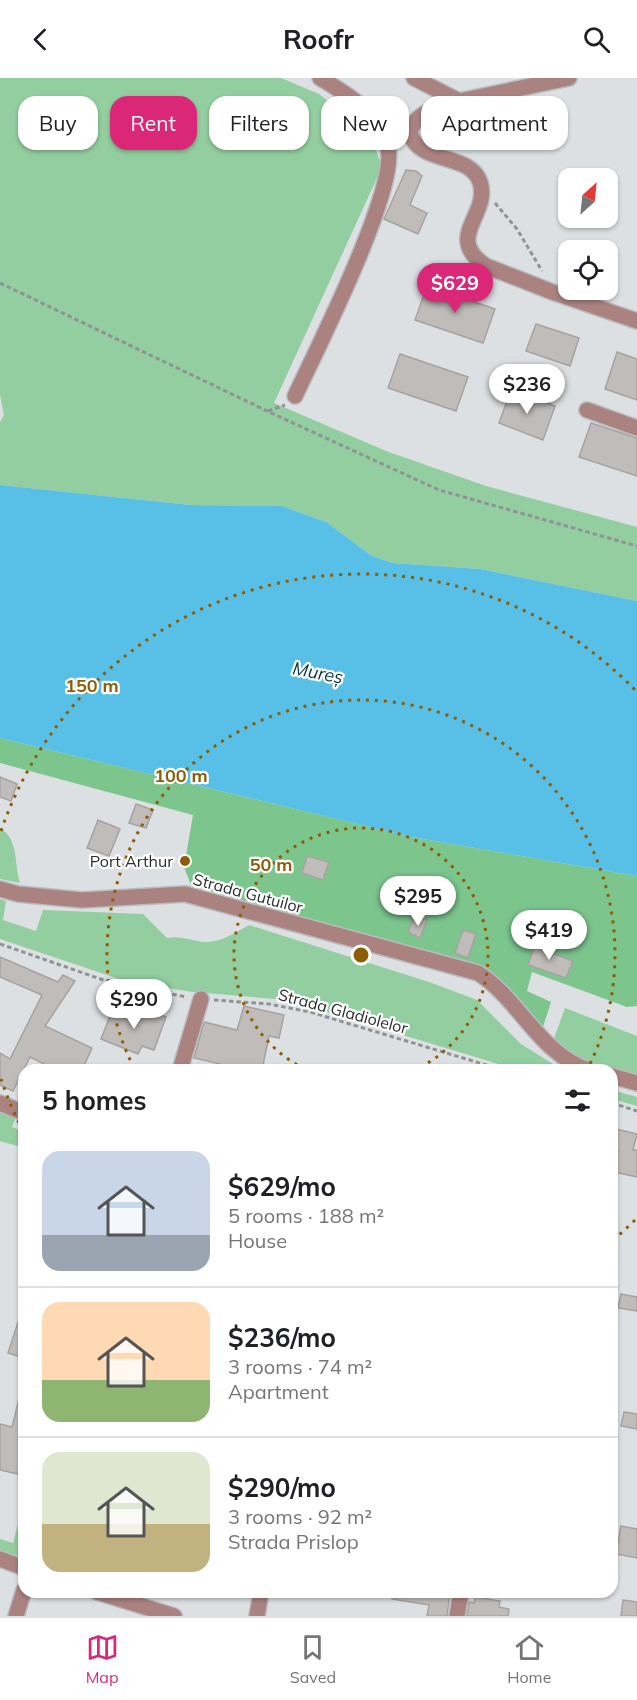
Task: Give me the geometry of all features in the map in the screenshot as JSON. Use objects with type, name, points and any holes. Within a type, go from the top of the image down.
[{"type":"street","points":[[295,396],[370,229],[384,191],[390,162],[387,146],[364,107],[320,78]]},
{"type":"street","points":[[414,78],[449,96]]},
{"type":"street","points":[[487,96],[569,78]]},
{"type":"street","points":[[421,115],[415,119],[411,133],[418,147],[421,148]]},
{"type":"street","points":[[425,150],[466,167],[476,174],[481,189],[480,204],[468,232],[469,250],[476,259],[486,266],[555,294],[637,321]]},
{"type":"street","points":[[587,410],[637,428]]},
{"type":"street","name":"Strada Gutuilor","points":[[0,888],[18,894],[82,900],[185,894],[478,973],[494,983],[547,1045],[564,1059],[575,1064]]},
{"type":"street","points":[[182,1064],[201,999]]},
{"type":"street","points":[[618,1078],[637,1083]]},
{"type":"street","points":[[0,1103],[18,1110]]},
{"type":"street","points":[[0,1559],[18,1566]]},
{"type":"street","points":[[16,1616],[22,1598]]},
{"type":"street","points":[[116,1598],[174,1616]]},
{"type":"street","points":[[257,1616],[260,1598]]},
{"type":"street","points":[[457,1616],[461,1598]]},
{"type":"path","points":[[481,189],[517,229],[555,294]]},
{"type":"path","points":[[0,283],[267,411],[439,490],[637,546]]},
{"type":"path","name":"Strada Gladiolelor","points":[[0,944],[112,983],[201,999],[269,1004],[310,1012],[483,1064]]},
{"type":"path","points":[[618,1105],[637,1111]]},
{"type":"green space","points":[[0,78],[281,78],[321,96],[321,150],[376,150],[382,167],[274,403],[386,451],[486,486],[637,527],[637,601],[480,569],[393,563],[372,556],[326,522],[282,506],[191,505],[0,485],[0,422],[4,415],[0,395]]},
{"type":"green space","points":[[0,738],[412,837],[637,876],[637,1006],[627,1007],[532,972],[527,991],[551,1002],[542,1030],[504,984],[476,968],[191,885],[184,867],[193,815],[0,763]]},
{"type":"green space","points":[[0,828],[13,845],[20,883],[0,879]]},
{"type":"green space","points":[[0,899],[6,901],[3,920],[36,931],[43,910],[143,914],[167,938],[205,942],[223,939],[249,925],[432,983],[477,1000],[521,1044],[553,1064],[498,1064],[287,1000],[193,992],[128,982],[0,939]]},
{"type":"green space","points":[[565,1008],[637,1036],[637,1080],[618,1072],[618,1064],[588,1064],[552,1044]]},
{"type":"green space","points":[[618,1092],[637,1097],[637,1106],[618,1101]]},
{"type":"green space","points":[[0,1110],[16,1117],[12,1127],[18,1130],[18,1146],[0,1141]]},
{"type":"green space","points":[[18,1524],[18,1556],[0,1552],[0,1539],[13,1543]]},
{"type":"water","name":"Mureș","points":[[0,485],[191,505],[282,506],[326,522],[372,556],[393,563],[480,569],[637,601],[637,876],[412,837],[0,738]]},
{"type":"building","points":[[406,170],[416,171],[422,176],[410,205],[427,213],[418,234],[384,219]]},
{"type":"building","points":[[427,286],[495,309],[483,343],[415,320]]},
{"type":"building","points":[[536,324],[579,338],[570,366],[526,351]]},
{"type":"building","points":[[617,352],[637,359],[637,400],[605,389]]},
{"type":"building","points":[[400,354],[468,377],[456,411],[388,388]]},
{"type":"building","points":[[511,390],[555,406],[543,440],[499,423]]},
{"type":"building","points":[[591,423],[637,438],[637,476],[579,457]]},
{"type":"building","points":[[0,777],[17,784],[11,801],[0,797]]},
{"type":"building","points":[[136,804],[153,810],[146,828],[129,823]]},
{"type":"building","points":[[98,820],[120,829],[109,856],[87,848]]},
{"type":"building","points":[[307,856],[329,862],[323,880],[302,873]]},
{"type":"building","points":[[415,916],[427,920],[420,938],[408,932]]},
{"type":"building","points":[[463,930],[476,934],[468,958],[455,953]]},
{"type":"building","points":[[536,942],[549,946],[547,951],[573,961],[566,978],[528,965]]},
{"type":"building","points":[[0,957],[58,982],[63,975],[75,981],[45,1026],[92,1048],[85,1064],[44,1064],[30,1057],[26,1064],[18,1064],[18,1081],[13,1091],[0,1085],[0,1053],[10,1059],[42,995],[0,977]]},
{"type":"building","points":[[114,1006],[142,1017],[145,1009],[166,1017],[154,1050],[142,1046],[138,1054],[101,1039]]},
{"type":"building","points":[[244,1006],[284,1015],[279,1038],[269,1036],[263,1064],[220,1064],[194,1058],[204,1022],[237,1030]]},
{"type":"building","points":[[618,1129],[637,1134],[633,1150],[637,1150],[637,1177],[618,1173]]},
{"type":"building","points":[[621,1294],[637,1297],[637,1311],[618,1308]]},
{"type":"building","points":[[18,1322],[18,1356],[8,1353]]},
{"type":"building","points":[[18,1403],[18,1474],[0,1470],[0,1424],[12,1427]]},
{"type":"building","points":[[624,1412],[637,1414],[637,1429],[621,1426]]},
{"type":"building","points":[[621,1526],[637,1529],[637,1558],[618,1554]]},
{"type":"building","points":[[449,1598],[447,1616],[427,1616],[429,1605],[392,1599]]},
{"type":"building","points":[[475,1598],[500,1601],[499,1607],[509,1609],[508,1616],[467,1616],[469,1602],[474,1603]]},
{"type":"building","points":[[623,1600],[637,1602],[637,1616],[621,1616]]},
{"type":"place","name":"Port Arthur","points":[[185,861]]}]
